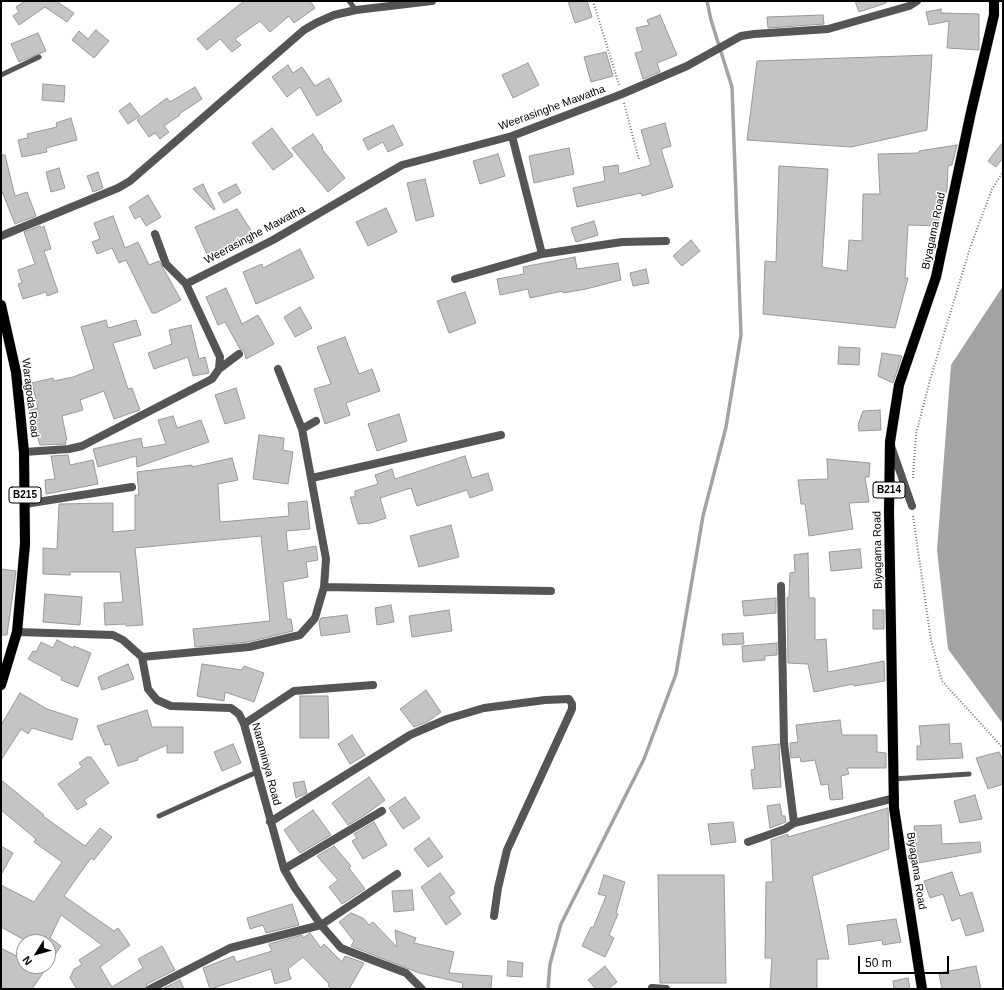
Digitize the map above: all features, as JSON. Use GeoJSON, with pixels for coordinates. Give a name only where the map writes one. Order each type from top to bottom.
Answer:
{"type":"FeatureCollection","features":[{"type":"Feature","properties":{"kind":"main road","name":"Biyagama Road"},"geometry":{"type":"LineString","coordinates":[[922,989],[894,808],[895,798],[892,779],[889,512],[890,442],[899,385],[936,277],[971,112],[994,15],[994,1]]}},
{"type":"Feature","properties":{"kind":"main road","name":"Waragoda Road"},"geometry":{"type":"LineString","coordinates":[[1,305],[16,372],[24,452],[25,504],[25,544],[17,632],[1,685]]}},
{"type":"Feature","properties":{"kind":"street"},"geometry":{"type":"LineString","coordinates":[[1,236],[118,188],[130,181],[304,30],[334,15],[356,10],[432,1]]}},
{"type":"Feature","properties":{"kind":"street","name":"Weerasinghe Mawatha"},"geometry":{"type":"LineString","coordinates":[[186,284],[273,240],[402,165],[512,136],[622,94],[686,66],[741,36],[828,30],[909,6],[917,1]]}},
{"type":"Feature","properties":{"kind":"street"},"geometry":{"type":"LineString","coordinates":[[512,136],[542,254]]}},
{"type":"Feature","properties":{"kind":"street"},"geometry":{"type":"LineString","coordinates":[[155,234],[166,264],[186,284],[220,357],[219,369]]}},
{"type":"Feature","properties":{"kind":"street"},"geometry":{"type":"LineString","coordinates":[[455,279],[542,254],[622,242],[666,241]]}},
{"type":"Feature","properties":{"kind":"street"},"geometry":{"type":"LineString","coordinates":[[24,452],[69,449],[82,446],[212,379],[219,369],[238,354]]}},
{"type":"Feature","properties":{"kind":"street"},"geometry":{"type":"LineString","coordinates":[[17,632],[113,635],[123,640],[142,657],[249,646],[300,635],[315,618],[324,587],[326,558],[302,429],[278,369]]}},
{"type":"Feature","properties":{"kind":"street"},"geometry":{"type":"LineString","coordinates":[[302,429],[316,421]]}},
{"type":"Feature","properties":{"kind":"street"},"geometry":{"type":"LineString","coordinates":[[312,478],[501,435]]}},
{"type":"Feature","properties":{"kind":"street"},"geometry":{"type":"LineString","coordinates":[[890,442],[912,506]]}},
{"type":"Feature","properties":{"kind":"street"},"geometry":{"type":"LineString","coordinates":[[25,504],[132,487]]}},
{"type":"Feature","properties":{"kind":"street"},"geometry":{"type":"LineString","coordinates":[[781,586],[784,743],[794,823]]}},
{"type":"Feature","properties":{"kind":"street"},"geometry":{"type":"LineString","coordinates":[[324,587],[551,590]]}},
{"type":"Feature","properties":{"kind":"street","name":"Naraminiya Road"},"geometry":{"type":"LineString","coordinates":[[142,657],[148,689],[157,700],[171,706],[230,708],[239,714],[244,724],[284,869],[295,888],[321,924],[341,948],[406,973],[422,989]]}},
{"type":"Feature","properties":{"kind":"street"},"geometry":{"type":"LineString","coordinates":[[244,724],[294,691],[373,685]]}},
{"type":"Feature","properties":{"kind":"street"},"geometry":{"type":"LineString","coordinates":[[270,822],[410,735],[447,719],[484,708],[545,700],[569,699],[572,704],[572,709],[506,850],[494,916]]}},
{"type":"Feature","properties":{"kind":"street"},"geometry":{"type":"LineString","coordinates":[[748,842],[785,829],[794,823],[895,798]]}},
{"type":"Feature","properties":{"kind":"street"},"geometry":{"type":"LineString","coordinates":[[284,869],[382,811]]}},
{"type":"Feature","properties":{"kind":"street"},"geometry":{"type":"LineString","coordinates":[[150,989],[230,948],[321,924],[397,874]]}},
{"type":"Feature","properties":{"kind":"street"},"geometry":{"type":"LineString","coordinates":[[652,988],[666,989]]}},
{"type":"Feature","properties":{"kind":"lane"},"geometry":{"type":"LineString","coordinates":[[349,1],[356,10]]}},
{"type":"Feature","properties":{"kind":"lane"},"geometry":{"type":"LineString","coordinates":[[1,75],[39,58]]}},
{"type":"Feature","properties":{"kind":"lane"},"geometry":{"type":"LineString","coordinates":[[159,816],[257,772]]}},
{"type":"Feature","properties":{"kind":"lane"},"geometry":{"type":"LineString","coordinates":[[892,779],[969,774]]}},
{"type":"Feature","properties":{"kind":"path"},"geometry":{"type":"LineString","coordinates":[[593,1],[622,94],[639,160]]}},
{"type":"Feature","properties":{"kind":"path"},"geometry":{"type":"LineString","coordinates":[[913,484],[916,434],[930,380],[970,248],[992,189],[1003,172]]}},
{"type":"Feature","properties":{"kind":"path"},"geometry":{"type":"LineString","coordinates":[[912,506],[931,640],[942,681],[1003,748]]}},
{"type":"Feature","properties":{"kind":"shaded area"},"geometry":{"type":"Polygon","coordinates":[[[1003,286],[1003,724],[948,649],[937,550],[951,365],[1003,286]]]}},
{"type":"Feature","properties":{"kind":"building"},"geometry":{"type":"Polygon","coordinates":[[[25,1],[56,1],[74,13],[67,22],[45,7],[19,25],[13,16],[19,12],[16,7],[25,1]]]}},
{"type":"Feature","properties":{"kind":"building"},"geometry":{"type":"Polygon","coordinates":[[[244,1],[310,1],[315,8],[294,23],[289,16],[270,32],[260,21],[235,39],[241,45],[232,52],[220,39],[207,50],[197,39],[244,1]]]}},
{"type":"Feature","properties":{"kind":"building"},"geometry":{"type":"Polygon","coordinates":[[[568,1],[587,1],[592,17],[575,23],[568,1]]]}},
{"type":"Feature","properties":{"kind":"building"},"geometry":{"type":"Polygon","coordinates":[[[855,1],[886,1],[886,3],[859,12],[855,1]]]}},
{"type":"Feature","properties":{"kind":"building"},"geometry":{"type":"Polygon","coordinates":[[[941,9],[941,13],[979,14],[979,50],[947,48],[949,21],[929,25],[926,12],[941,9]]]}},
{"type":"Feature","properties":{"kind":"building"},"geometry":{"type":"Polygon","coordinates":[[[660,15],[677,55],[657,63],[660,72],[643,79],[635,53],[643,51],[636,28],[649,25],[647,20],[660,15]]]}},
{"type":"Feature","properties":{"kind":"building"},"geometry":{"type":"Polygon","coordinates":[[[823,15],[824,24],[768,28],[767,17],[823,15]]]}},
{"type":"Feature","properties":{"kind":"building"},"geometry":{"type":"Polygon","coordinates":[[[96,30],[109,41],[94,58],[72,40],[79,31],[88,39],[96,30]]]}},
{"type":"Feature","properties":{"kind":"building"},"geometry":{"type":"Polygon","coordinates":[[[38,33],[46,51],[19,62],[11,44],[38,33]]]}},
{"type":"Feature","properties":{"kind":"building"},"geometry":{"type":"Polygon","coordinates":[[[606,52],[613,76],[591,82],[584,57],[606,52]]]}},
{"type":"Feature","properties":{"kind":"building"},"geometry":{"type":"Polygon","coordinates":[[[932,55],[927,130],[851,147],[747,140],[757,61],[932,55]]]}},
{"type":"Feature","properties":{"kind":"building"},"geometry":{"type":"Polygon","coordinates":[[[528,63],[539,85],[513,98],[502,75],[528,63]]]}},
{"type":"Feature","properties":{"kind":"building"},"geometry":{"type":"Polygon","coordinates":[[[288,65],[293,73],[302,67],[315,86],[329,78],[342,101],[317,116],[300,87],[287,97],[272,77],[288,65]]]}},
{"type":"Feature","properties":{"kind":"building"},"geometry":{"type":"Polygon","coordinates":[[[43,84],[65,86],[64,102],[42,100],[43,84]]]}},
{"type":"Feature","properties":{"kind":"building"},"geometry":{"type":"Polygon","coordinates":[[[195,87],[202,99],[164,126],[169,132],[160,139],[155,133],[149,137],[137,120],[167,98],[170,102],[195,87]]]}},
{"type":"Feature","properties":{"kind":"building"},"geometry":{"type":"Polygon","coordinates":[[[130,103],[140,116],[128,124],[119,111],[130,103]]]}},
{"type":"Feature","properties":{"kind":"building"},"geometry":{"type":"Polygon","coordinates":[[[71,118],[77,140],[46,148],[47,152],[22,157],[18,140],[28,138],[27,134],[57,127],[56,123],[71,118]]]}},
{"type":"Feature","properties":{"kind":"building"},"geometry":{"type":"Polygon","coordinates":[[[665,123],[671,146],[661,149],[673,187],[642,196],[641,193],[577,207],[573,188],[605,181],[603,167],[618,165],[619,174],[651,165],[641,130],[665,123]]]}},
{"type":"Feature","properties":{"kind":"building"},"geometry":{"type":"Polygon","coordinates":[[[393,125],[403,145],[388,152],[383,142],[368,150],[363,139],[393,125]]]}},
{"type":"Feature","properties":{"kind":"building"},"geometry":{"type":"Polygon","coordinates":[[[272,128],[293,156],[273,170],[252,143],[272,128]]]}},
{"type":"Feature","properties":{"kind":"building"},"geometry":{"type":"Polygon","coordinates":[[[313,134],[323,148],[322,149],[345,178],[328,192],[292,148],[313,134]]]}},
{"type":"Feature","properties":{"kind":"building"},"geometry":{"type":"Polygon","coordinates":[[[1003,142],[1003,158],[996,167],[988,161],[1003,142]]]}},
{"type":"Feature","properties":{"kind":"building"},"geometry":{"type":"Polygon","coordinates":[[[957,145],[952,165],[948,166],[947,189],[937,226],[908,225],[905,278],[908,278],[895,328],[763,314],[765,261],[776,262],[779,166],[828,169],[822,267],[847,271],[849,240],[862,241],[863,194],[880,194],[878,154],[919,153],[919,151],[957,145]]]}},
{"type":"Feature","properties":{"kind":"building"},"geometry":{"type":"Polygon","coordinates":[[[569,148],[574,174],[534,183],[529,156],[569,148]]]}},
{"type":"Feature","properties":{"kind":"building"},"geometry":{"type":"Polygon","coordinates":[[[498,154],[505,176],[480,184],[473,161],[498,154]]]}},
{"type":"Feature","properties":{"kind":"building"},"geometry":{"type":"Polygon","coordinates":[[[1,155],[5,155],[15,196],[27,192],[36,216],[15,224],[1,189],[1,155]]]}},
{"type":"Feature","properties":{"kind":"building"},"geometry":{"type":"Polygon","coordinates":[[[59,168],[65,188],[51,192],[46,172],[59,168]]]}},
{"type":"Feature","properties":{"kind":"building"},"geometry":{"type":"Polygon","coordinates":[[[98,172],[103,188],[93,192],[87,176],[98,172]]]}},
{"type":"Feature","properties":{"kind":"building"},"geometry":{"type":"Polygon","coordinates":[[[425,179],[434,216],[416,221],[407,183],[425,179]]]}},
{"type":"Feature","properties":{"kind":"building"},"geometry":{"type":"Polygon","coordinates":[[[203,184],[215,209],[214,210],[193,189],[203,184]]]}},
{"type":"Feature","properties":{"kind":"building"},"geometry":{"type":"Polygon","coordinates":[[[236,184],[241,193],[224,203],[218,193],[236,184]]]}},
{"type":"Feature","properties":{"kind":"building"},"geometry":{"type":"Polygon","coordinates":[[[148,195],[161,217],[146,226],[140,216],[135,219],[129,207],[148,195]]]}},
{"type":"Feature","properties":{"kind":"building"},"geometry":{"type":"Polygon","coordinates":[[[386,208],[397,232],[368,246],[356,222],[386,208]]]}},
{"type":"Feature","properties":{"kind":"building"},"geometry":{"type":"Polygon","coordinates":[[[237,209],[255,236],[239,248],[210,261],[195,227],[237,209]]]}},
{"type":"Feature","properties":{"kind":"building"},"geometry":{"type":"Polygon","coordinates":[[[113,216],[125,248],[138,242],[149,265],[159,261],[181,300],[156,313],[152,313],[126,260],[119,263],[112,248],[97,254],[92,242],[100,239],[94,223],[113,216]]]}},
{"type":"Feature","properties":{"kind":"building"},"geometry":{"type":"Polygon","coordinates":[[[594,221],[598,235],[576,242],[571,228],[594,221]]]}},
{"type":"Feature","properties":{"kind":"building"},"geometry":{"type":"Polygon","coordinates":[[[40,226],[41,228],[44,226],[51,249],[44,251],[58,292],[47,296],[46,292],[23,299],[18,284],[22,283],[18,270],[35,264],[24,232],[40,226]]]}},
{"type":"Feature","properties":{"kind":"building"},"geometry":{"type":"Polygon","coordinates":[[[691,240],[700,251],[682,266],[673,256],[691,240]]]}},
{"type":"Feature","properties":{"kind":"building"},"geometry":{"type":"Polygon","coordinates":[[[300,249],[314,278],[256,304],[243,272],[262,264],[263,268],[300,249]]]}},
{"type":"Feature","properties":{"kind":"building"},"geometry":{"type":"Polygon","coordinates":[[[575,257],[577,269],[618,263],[621,280],[586,289],[563,293],[563,291],[530,298],[528,289],[500,295],[497,279],[524,274],[523,267],[575,257]]]}},
{"type":"Feature","properties":{"kind":"building"},"geometry":{"type":"Polygon","coordinates":[[[646,269],[649,283],[633,286],[630,273],[646,269]]]}},
{"type":"Feature","properties":{"kind":"building"},"geometry":{"type":"Polygon","coordinates":[[[226,288],[242,324],[258,315],[274,344],[246,359],[244,351],[240,349],[225,322],[218,325],[206,297],[226,288]]]}},
{"type":"Feature","properties":{"kind":"building"},"geometry":{"type":"Polygon","coordinates":[[[465,292],[476,323],[449,333],[437,301],[465,292]]]}},
{"type":"Feature","properties":{"kind":"building"},"geometry":{"type":"Polygon","coordinates":[[[300,307],[312,328],[295,337],[284,317],[300,307]]]}},
{"type":"Feature","properties":{"kind":"building"},"geometry":{"type":"Polygon","coordinates":[[[106,320],[108,328],[136,320],[141,335],[113,343],[128,389],[132,388],[140,410],[114,419],[104,391],[80,400],[83,410],[62,416],[67,440],[65,440],[66,444],[40,445],[30,410],[38,408],[32,383],[53,378],[54,381],[73,377],[94,369],[81,327],[106,320]]]}},
{"type":"Feature","properties":{"kind":"building"},"geometry":{"type":"Polygon","coordinates":[[[191,325],[199,359],[205,357],[209,373],[193,376],[188,357],[154,369],[148,353],[172,344],[169,330],[191,325]]]}},
{"type":"Feature","properties":{"kind":"building"},"geometry":{"type":"Polygon","coordinates":[[[345,337],[359,374],[372,369],[380,391],[346,403],[350,415],[325,424],[314,389],[331,384],[317,347],[345,337]]]}},
{"type":"Feature","properties":{"kind":"building"},"geometry":{"type":"Polygon","coordinates":[[[839,347],[860,348],[859,365],[838,364],[839,347]]]}},
{"type":"Feature","properties":{"kind":"building"},"geometry":{"type":"Polygon","coordinates":[[[882,353],[902,356],[893,383],[878,376],[882,353]]]}},
{"type":"Feature","properties":{"kind":"building"},"geometry":{"type":"Polygon","coordinates":[[[236,388],[245,418],[225,424],[215,395],[236,388]]]}},
{"type":"Feature","properties":{"kind":"building"},"geometry":{"type":"Polygon","coordinates":[[[880,410],[881,430],[859,431],[858,425],[863,411],[880,410]]]}},
{"type":"Feature","properties":{"kind":"building"},"geometry":{"type":"Polygon","coordinates":[[[399,414],[407,441],[377,451],[368,424],[399,414]]]}},
{"type":"Feature","properties":{"kind":"building"},"geometry":{"type":"Polygon","coordinates":[[[173,416],[177,428],[201,420],[209,442],[137,467],[136,456],[98,467],[93,449],[141,438],[143,448],[166,444],[158,420],[173,416]]]}},
{"type":"Feature","properties":{"kind":"building"},"geometry":{"type":"Polygon","coordinates":[[[259,435],[284,438],[283,450],[293,452],[288,484],[253,479],[259,435]]]}},
{"type":"Feature","properties":{"kind":"building"},"geometry":{"type":"Polygon","coordinates":[[[68,455],[70,465],[93,460],[98,484],[46,494],[45,480],[55,479],[51,456],[68,455]]]}},
{"type":"Feature","properties":{"kind":"building"},"geometry":{"type":"Polygon","coordinates":[[[465,456],[472,478],[488,473],[493,490],[470,498],[467,490],[417,506],[411,488],[380,498],[386,518],[371,523],[358,524],[350,497],[355,497],[355,491],[378,484],[375,475],[392,469],[395,479],[465,456]]]}},
{"type":"Feature","properties":{"kind":"building"},"geometry":{"type":"Polygon","coordinates":[[[232,458],[238,480],[218,484],[220,522],[289,516],[288,503],[307,501],[310,529],[286,531],[288,551],[316,546],[318,560],[306,562],[308,577],[283,582],[287,619],[291,619],[293,631],[248,642],[195,647],[193,629],[270,621],[261,536],[135,548],[143,625],[105,625],[104,603],[123,602],[120,572],[70,572],[70,575],[43,574],[43,548],[57,549],[59,504],[113,503],[113,532],[135,530],[135,495],[139,495],[137,472],[192,465],[192,467],[232,458]]]}},
{"type":"Feature","properties":{"kind":"building"},"geometry":{"type":"Polygon","coordinates":[[[827,459],[870,463],[869,477],[865,477],[869,502],[849,503],[853,529],[809,536],[805,504],[801,504],[798,480],[828,479],[827,459]]]}},
{"type":"Feature","properties":{"kind":"building"},"geometry":{"type":"Polygon","coordinates":[[[451,525],[459,557],[419,567],[410,536],[451,525]]]}},
{"type":"Feature","properties":{"kind":"building"},"geometry":{"type":"Polygon","coordinates":[[[860,549],[862,568],[831,571],[829,552],[860,549]]]}},
{"type":"Feature","properties":{"kind":"building"},"geometry":{"type":"Polygon","coordinates":[[[808,553],[809,598],[815,598],[815,640],[826,639],[828,672],[884,661],[885,681],[854,686],[853,684],[814,692],[808,664],[788,663],[787,598],[789,597],[790,573],[795,572],[794,555],[808,553]]]}},
{"type":"Feature","properties":{"kind":"building"},"geometry":{"type":"Polygon","coordinates":[[[1,569],[16,571],[7,635],[1,635],[1,569]]]}},
{"type":"Feature","properties":{"kind":"building"},"geometry":{"type":"Polygon","coordinates":[[[45,594],[82,597],[80,625],[43,622],[45,594]]]}},
{"type":"Feature","properties":{"kind":"building"},"geometry":{"type":"Polygon","coordinates":[[[776,598],[776,613],[744,616],[742,601],[776,598]]]}},
{"type":"Feature","properties":{"kind":"building"},"geometry":{"type":"Polygon","coordinates":[[[391,605],[394,622],[377,625],[375,608],[391,605]]]}},
{"type":"Feature","properties":{"kind":"building"},"geometry":{"type":"Polygon","coordinates":[[[449,610],[452,631],[412,637],[409,616],[449,610]]]}},
{"type":"Feature","properties":{"kind":"building"},"geometry":{"type":"Polygon","coordinates":[[[873,610],[884,610],[884,629],[873,629],[873,610]]]}},
{"type":"Feature","properties":{"kind":"building"},"geometry":{"type":"Polygon","coordinates":[[[347,615],[350,632],[321,636],[319,622],[321,618],[347,615]]]}},
{"type":"Feature","properties":{"kind":"building"},"geometry":{"type":"Polygon","coordinates":[[[743,633],[744,644],[723,645],[722,634],[743,633]]]}},
{"type":"Feature","properties":{"kind":"building"},"geometry":{"type":"Polygon","coordinates":[[[57,640],[73,648],[74,646],[91,653],[78,687],[61,680],[62,677],[28,659],[33,651],[36,652],[41,642],[53,648],[57,640]]]}},
{"type":"Feature","properties":{"kind":"building"},"geometry":{"type":"Polygon","coordinates":[[[777,643],[777,655],[765,656],[765,660],[743,662],[742,646],[777,643]]]}},
{"type":"Feature","properties":{"kind":"building"},"geometry":{"type":"Polygon","coordinates":[[[128,664],[134,679],[102,690],[98,677],[128,664]]]}},
{"type":"Feature","properties":{"kind":"building"},"geometry":{"type":"Polygon","coordinates":[[[202,664],[242,670],[244,666],[264,673],[254,702],[225,692],[224,701],[197,696],[202,664]]]}},
{"type":"Feature","properties":{"kind":"building"},"geometry":{"type":"Polygon","coordinates":[[[426,690],[441,712],[427,722],[414,727],[400,709],[426,690]]]}},
{"type":"Feature","properties":{"kind":"building"},"geometry":{"type":"Polygon","coordinates":[[[20,693],[47,709],[78,719],[72,740],[32,728],[28,734],[21,729],[1,760],[1,725],[20,693]]]}},
{"type":"Feature","properties":{"kind":"building"},"geometry":{"type":"Polygon","coordinates":[[[300,696],[328,696],[329,738],[300,738],[300,696]]]}},
{"type":"Feature","properties":{"kind":"building"},"geometry":{"type":"Polygon","coordinates":[[[147,710],[152,727],[183,727],[183,753],[167,753],[167,745],[137,758],[138,760],[118,766],[110,744],[105,745],[97,726],[147,710]]]}},
{"type":"Feature","properties":{"kind":"building"},"geometry":{"type":"Polygon","coordinates":[[[840,720],[842,735],[877,735],[877,752],[886,753],[886,768],[847,768],[849,774],[841,776],[843,799],[831,800],[828,784],[821,785],[815,760],[801,762],[800,757],[791,758],[790,743],[798,742],[796,725],[840,720]]]}},
{"type":"Feature","properties":{"kind":"building"},"geometry":{"type":"Polygon","coordinates":[[[949,724],[950,744],[961,743],[963,758],[917,760],[917,746],[921,746],[919,726],[949,724]]]}},
{"type":"Feature","properties":{"kind":"building"},"geometry":{"type":"Polygon","coordinates":[[[352,735],[365,755],[350,764],[338,744],[352,735]]]}},
{"type":"Feature","properties":{"kind":"building"},"geometry":{"type":"Polygon","coordinates":[[[233,744],[241,763],[222,771],[214,752],[233,744]]]}},
{"type":"Feature","properties":{"kind":"building"},"geometry":{"type":"Polygon","coordinates":[[[779,744],[781,787],[753,789],[751,770],[755,769],[752,747],[779,744]]]}},
{"type":"Feature","properties":{"kind":"building"},"geometry":{"type":"Polygon","coordinates":[[[999,752],[1003,760],[1003,784],[988,789],[976,758],[999,752]]]}},
{"type":"Feature","properties":{"kind":"building"},"geometry":{"type":"Polygon","coordinates":[[[87,757],[91,757],[109,783],[84,800],[87,804],[77,810],[58,784],[82,767],[79,763],[87,757]]]}},
{"type":"Feature","properties":{"kind":"building"},"geometry":{"type":"Polygon","coordinates":[[[369,777],[385,800],[368,813],[348,825],[332,803],[369,777]]]}},
{"type":"Feature","properties":{"kind":"building"},"geometry":{"type":"Polygon","coordinates":[[[1,780],[44,815],[43,816],[85,846],[100,828],[112,837],[94,860],[91,858],[64,896],[114,931],[118,928],[130,945],[100,967],[112,987],[143,968],[138,959],[162,946],[175,970],[147,984],[145,989],[77,989],[70,978],[74,969],[82,965],[79,960],[102,945],[61,915],[52,934],[16,934],[16,935],[1,927],[1,885],[34,902],[62,862],[34,842],[36,839],[1,810],[1,780]]]}},
{"type":"Feature","properties":{"kind":"building"},"geometry":{"type":"Polygon","coordinates":[[[304,781],[307,793],[296,798],[293,783],[304,781]]]}},
{"type":"Feature","properties":{"kind":"building"},"geometry":{"type":"Polygon","coordinates":[[[975,795],[982,819],[960,823],[954,801],[975,795]]]}},
{"type":"Feature","properties":{"kind":"building"},"geometry":{"type":"Polygon","coordinates":[[[405,797],[420,818],[403,829],[389,808],[405,797]]]}},
{"type":"Feature","properties":{"kind":"building"},"geometry":{"type":"Polygon","coordinates":[[[780,804],[782,816],[785,816],[786,822],[770,828],[767,806],[780,804]]]}},
{"type":"Feature","properties":{"kind":"building"},"geometry":{"type":"Polygon","coordinates":[[[888,808],[889,849],[812,876],[829,959],[817,959],[817,989],[770,989],[772,958],[765,958],[766,882],[773,882],[771,840],[788,834],[788,837],[888,808]]]}},
{"type":"Feature","properties":{"kind":"building"},"geometry":{"type":"Polygon","coordinates":[[[313,810],[331,835],[300,853],[284,830],[313,810]]]}},
{"type":"Feature","properties":{"kind":"building"},"geometry":{"type":"Polygon","coordinates":[[[374,822],[387,845],[363,859],[352,841],[357,838],[354,834],[374,822]]]}},
{"type":"Feature","properties":{"kind":"building"},"geometry":{"type":"Polygon","coordinates":[[[733,822],[736,842],[711,845],[708,824],[733,822]]]}},
{"type":"Feature","properties":{"kind":"building"},"geometry":{"type":"Polygon","coordinates":[[[941,825],[942,844],[980,842],[981,852],[918,863],[914,826],[941,825]]]}},
{"type":"Feature","properties":{"kind":"building"},"geometry":{"type":"Polygon","coordinates":[[[429,838],[443,857],[428,867],[414,849],[429,838]]]}},
{"type":"Feature","properties":{"kind":"building"},"geometry":{"type":"Polygon","coordinates":[[[1,846],[13,853],[1,875],[1,846]]]}},
{"type":"Feature","properties":{"kind":"building"},"geometry":{"type":"Polygon","coordinates":[[[334,846],[351,866],[349,868],[365,889],[342,904],[329,887],[338,880],[317,856],[334,846]]]}},
{"type":"Feature","properties":{"kind":"building"},"geometry":{"type":"Polygon","coordinates":[[[952,872],[960,896],[972,892],[984,931],[966,936],[960,918],[952,921],[943,894],[930,898],[924,881],[952,872]]]}},
{"type":"Feature","properties":{"kind":"building"},"geometry":{"type":"Polygon","coordinates":[[[440,873],[455,893],[449,897],[461,914],[446,925],[421,887],[440,873]]]}},
{"type":"Feature","properties":{"kind":"building"},"geometry":{"type":"Polygon","coordinates":[[[604,875],[625,882],[616,913],[618,914],[609,935],[614,938],[605,957],[582,946],[591,927],[593,928],[606,896],[598,894],[604,875]]]}},
{"type":"Feature","properties":{"kind":"building"},"geometry":{"type":"Polygon","coordinates":[[[658,875],[724,875],[726,983],[660,983],[658,875]]]}},
{"type":"Feature","properties":{"kind":"building"},"geometry":{"type":"Polygon","coordinates":[[[412,890],[414,910],[394,912],[392,891],[412,890]]]}},
{"type":"Feature","properties":{"kind":"building"},"geometry":{"type":"Polygon","coordinates":[[[292,904],[299,925],[266,933],[263,925],[250,929],[247,918],[292,904]]]}},
{"type":"Feature","properties":{"kind":"building"},"geometry":{"type":"Polygon","coordinates":[[[351,913],[363,918],[369,925],[373,922],[397,947],[395,930],[416,938],[414,943],[454,952],[449,973],[492,976],[491,989],[462,989],[463,983],[419,973],[351,946],[354,941],[339,922],[351,913]]]}},
{"type":"Feature","properties":{"kind":"building"},"geometry":{"type":"Polygon","coordinates":[[[896,919],[901,942],[883,945],[882,940],[849,945],[847,925],[896,919]]]}},
{"type":"Feature","properties":{"kind":"building"},"geometry":{"type":"Polygon","coordinates":[[[310,933],[321,948],[324,944],[342,962],[345,956],[364,963],[349,989],[333,989],[328,986],[329,984],[303,957],[288,969],[291,979],[275,984],[271,969],[210,989],[203,968],[234,956],[236,962],[272,951],[269,944],[302,935],[303,938],[310,933]]]}},
{"type":"Feature","properties":{"kind":"building"},"geometry":{"type":"Polygon","coordinates":[[[56,942],[61,946],[56,953],[56,942]]]}},
{"type":"Feature","properties":{"kind":"building"},"geometry":{"type":"Polygon","coordinates":[[[1,948],[16,956],[16,974],[42,974],[32,989],[1,989],[1,948]]]}},
{"type":"Feature","properties":{"kind":"building"},"geometry":{"type":"Polygon","coordinates":[[[508,961],[523,963],[522,977],[507,976],[508,961]]]}},
{"type":"Feature","properties":{"kind":"building"},"geometry":{"type":"Polygon","coordinates":[[[605,966],[617,982],[608,989],[596,989],[588,980],[605,966]]]}},
{"type":"Feature","properties":{"kind":"building"},"geometry":{"type":"Polygon","coordinates":[[[976,966],[981,989],[942,989],[939,973],[976,966]]]}},
{"type":"Feature","properties":{"kind":"building"},"geometry":{"type":"Polygon","coordinates":[[[908,978],[910,989],[894,989],[893,981],[908,978]]]}},
{"type":"Feature","properties":{"kind":"building"},"geometry":{"type":"Polygon","coordinates":[[[180,980],[184,989],[162,989],[180,980]]]}},
{"type":"Feature","properties":{"kind":"waterway"},"geometry":{"type":"LineString","coordinates":[[548,989],[550,964],[561,924],[644,759],[676,674],[703,516],[726,427],[741,335],[732,87],[711,20],[707,1]]}}]}
